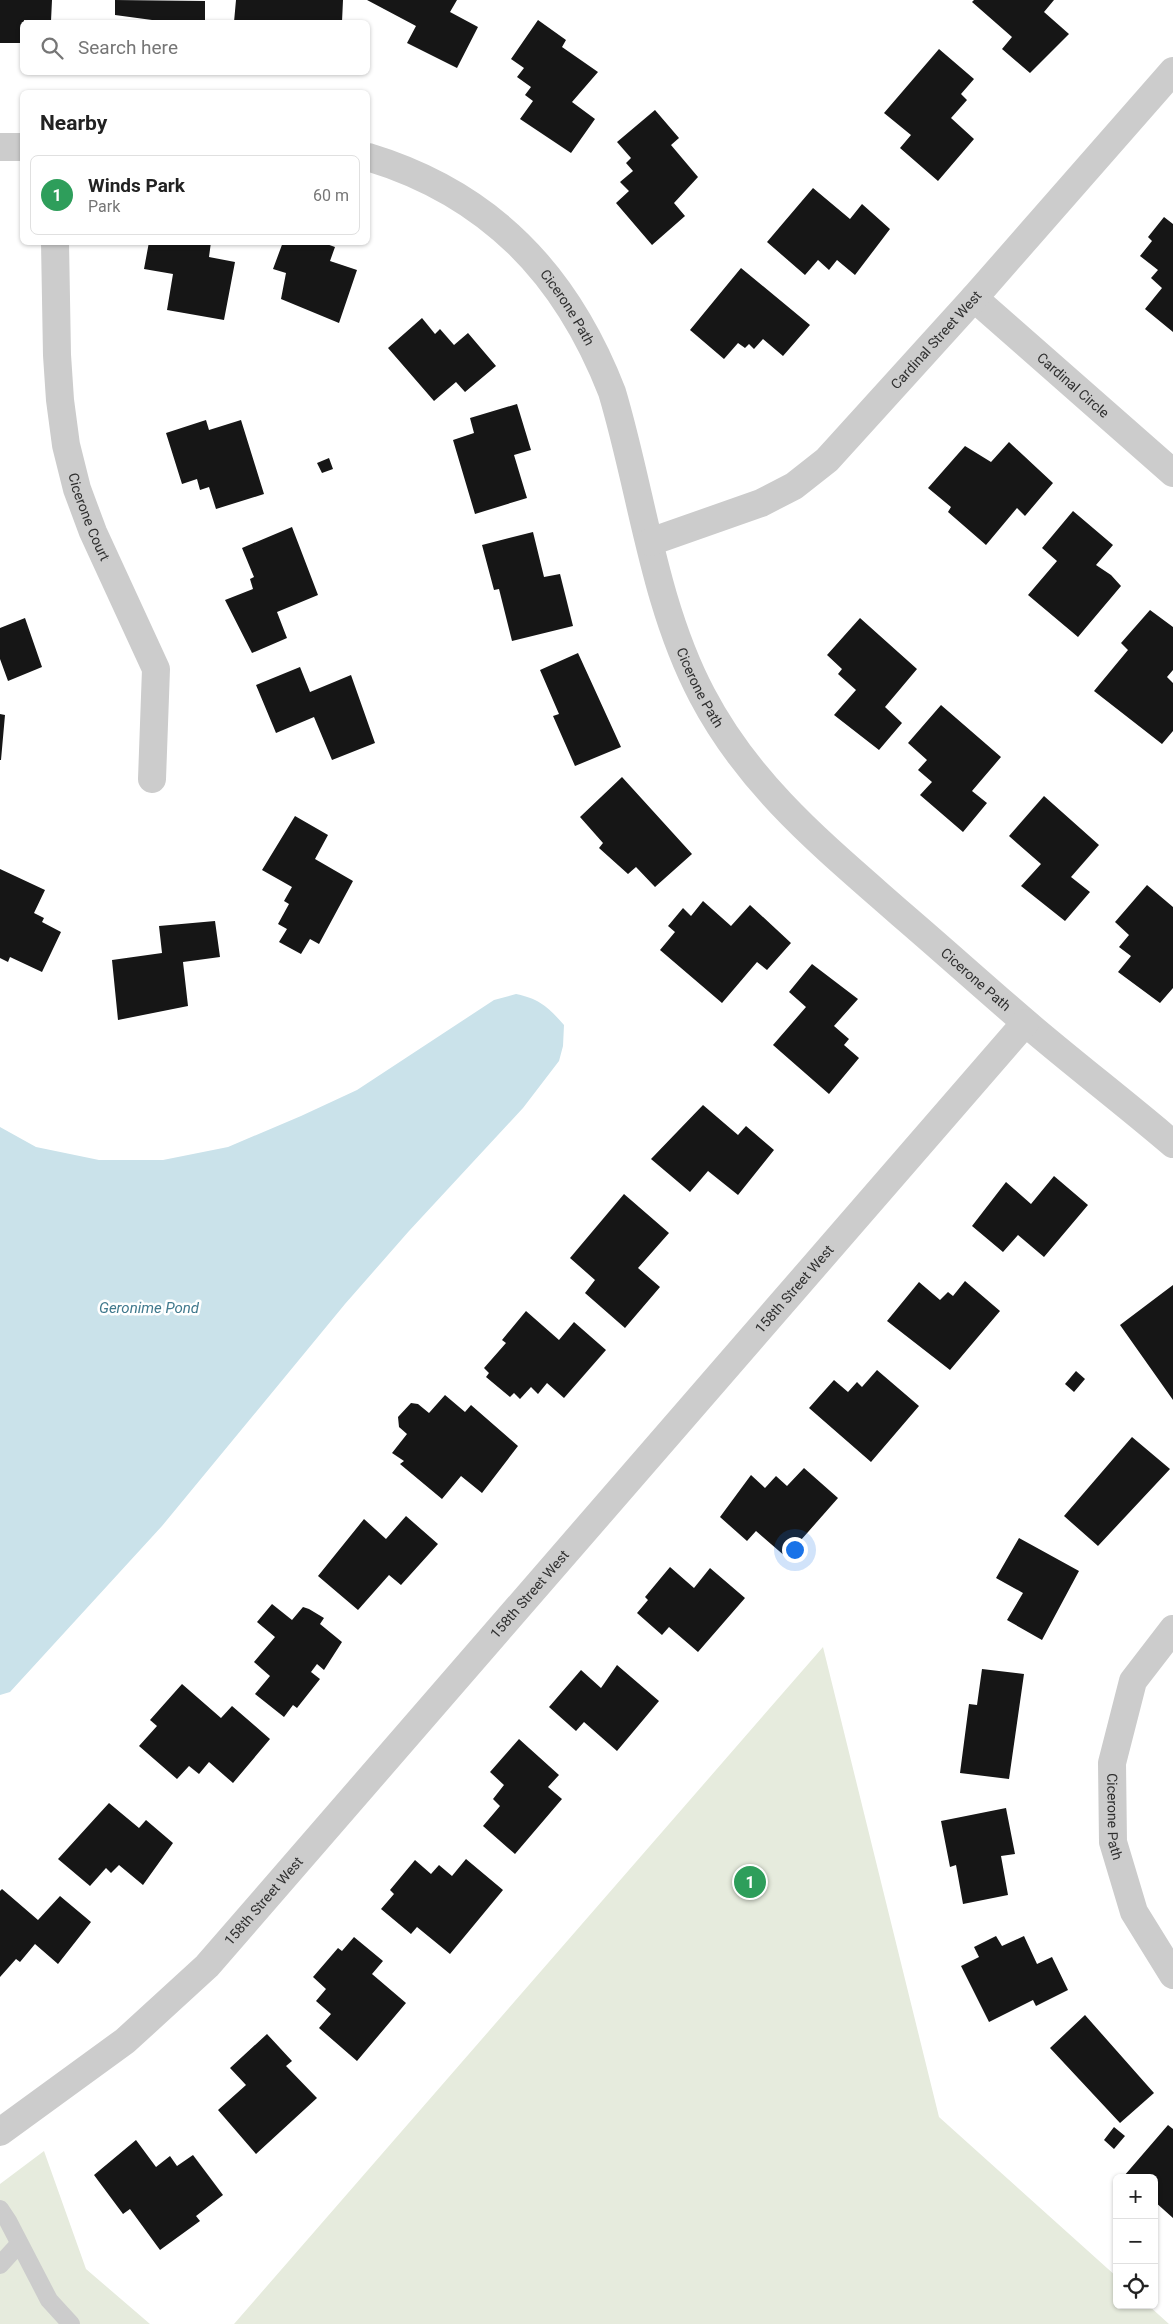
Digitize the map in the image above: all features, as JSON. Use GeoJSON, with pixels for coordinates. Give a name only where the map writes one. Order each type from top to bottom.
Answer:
{"type":"FeatureCollection","features":[{"type":"Feature","properties":{"kind":"street","name":"Cardinal Street West"},"geometry":{"type":"LineString","coordinates":[[650,542],[761,503],[794,486],[827,460],[974,298],[1173,71]]}},
{"type":"Feature","properties":{"kind":"street"},"geometry":{"type":"LineString","coordinates":[[0,147],[20,147]]}},
{"type":"Feature","properties":{"kind":"street","name":"Cicerone Path"},"geometry":{"type":"LineString","coordinates":[[370,158],[412,172],[466,202],[488,218],[535,261],[570,306],[600,361],[612,392],[650,542],[672,619],[702,694],[720,725],[751,770],[786,811],[814,837],[1025,1023],[1173,1144]]}},
{"type":"Feature","properties":{"kind":"street","name":"Cicerone Court"},"geometry":{"type":"LineString","coordinates":[[55,245],[56,355],[66,445],[77,489],[93,532],[156,669],[152,779]]}},
{"type":"Feature","properties":{"kind":"street","name":"Cardinal Circle"},"geometry":{"type":"LineString","coordinates":[[974,298],[1173,473]]}},
{"type":"Feature","properties":{"kind":"street","name":"158th Street West"},"geometry":{"type":"LineString","coordinates":[[0,2132],[125,2041],[208,1966],[1025,1023]]}},
{"type":"Feature","properties":{"kind":"street","name":"Cicerone Path"},"geometry":{"type":"LineString","coordinates":[[1173,1630],[1133,1681],[1112,1763],[1113,1842],[1134,1912],[1173,1975]]}},
{"type":"Feature","properties":{"kind":"lane"},"geometry":{"type":"LineString","coordinates":[[0,2209],[49,2300],[71,2324]]}},
{"type":"Feature","properties":{"kind":"lane"},"geometry":{"type":"LineString","coordinates":[[0,2265],[19,2244]]}},
{"type":"Feature","properties":{"kind":"shaded area"},"geometry":{"type":"Polygon","coordinates":[[[823,1647],[939,2117],[1113,2273],[1113,2309],[1152,2309],[1169,2324],[234,2324],[823,1647]]]}},
{"type":"Feature","properties":{"kind":"shaded area"},"geometry":{"type":"Polygon","coordinates":[[[44,2151],[86,2269],[150,2324],[0,2324],[0,2184],[44,2151]]]}},
{"type":"Feature","properties":{"kind":"water","name":"Geronime Pond"},"geometry":{"type":"Polygon","coordinates":[[[516,994],[538,1001],[564,1025],[563,1046],[559,1061],[523,1108],[409,1231],[345,1304],[162,1526],[10,1692],[0,1695],[0,1127],[36,1147],[99,1160],[163,1160],[228,1147],[357,1090],[494,1000],[516,994]]]}},
{"type":"Feature","properties":{"kind":"building"},"geometry":{"type":"Polygon","coordinates":[[[0,0],[52,0],[51,20],[20,20],[20,43],[0,43],[0,0]]]}},
{"type":"Feature","properties":{"kind":"building"},"geometry":{"type":"Polygon","coordinates":[[[115,0],[205,1],[205,20],[152,20],[115,15],[115,0]]]}},
{"type":"Feature","properties":{"kind":"building"},"geometry":{"type":"Polygon","coordinates":[[[236,0],[343,0],[342,20],[234,20],[236,0]]]}},
{"type":"Feature","properties":{"kind":"building"},"geometry":{"type":"Polygon","coordinates":[[[367,0],[457,0],[450,12],[478,27],[457,68],[407,43],[416,26],[367,0]]]}},
{"type":"Feature","properties":{"kind":"building"},"geometry":{"type":"Polygon","coordinates":[[[974,0],[1054,0],[1044,12],[1069,34],[1030,73],[1002,49],[1012,37],[972,2],[974,0]]]}},
{"type":"Feature","properties":{"kind":"building"},"geometry":{"type":"Polygon","coordinates":[[[538,20],[566,40],[562,47],[598,72],[572,102],[595,119],[571,153],[520,119],[533,101],[525,95],[531,87],[517,77],[524,68],[511,59],[538,20]]]}},
{"type":"Feature","properties":{"kind":"building"},"geometry":{"type":"Polygon","coordinates":[[[939,49],[974,79],[961,94],[967,100],[951,118],[974,139],[938,181],[900,148],[911,135],[884,113],[939,49]]]}},
{"type":"Feature","properties":{"kind":"building"},"geometry":{"type":"Polygon","coordinates":[[[655,110],[679,138],[671,145],[698,177],[674,203],[685,216],[652,245],[616,203],[629,191],[620,182],[633,171],[626,163],[631,158],[617,142],[655,110]]]}},
{"type":"Feature","properties":{"kind":"building"},"geometry":{"type":"Polygon","coordinates":[[[813,188],[850,219],[862,204],[890,229],[855,275],[837,260],[829,270],[818,260],[805,275],[767,242],[813,188]]]}},
{"type":"Feature","properties":{"kind":"building"},"geometry":{"type":"Polygon","coordinates":[[[1164,217],[1173,224],[1173,332],[1145,309],[1162,288],[1151,278],[1158,270],[1140,256],[1152,241],[1148,237],[1164,217]]]}},
{"type":"Feature","properties":{"kind":"building"},"geometry":{"type":"Polygon","coordinates":[[[148,245],[211,245],[209,257],[235,262],[224,320],[167,310],[173,274],[144,269],[148,245]]]}},
{"type":"Feature","properties":{"kind":"building"},"geometry":{"type":"Polygon","coordinates":[[[282,245],[329,245],[335,247],[330,261],[357,270],[339,323],[281,299],[286,273],[273,269],[282,245]]]}},
{"type":"Feature","properties":{"kind":"building"},"geometry":{"type":"Polygon","coordinates":[[[741,268],[810,325],[783,356],[763,339],[754,349],[749,344],[745,348],[738,343],[724,359],[690,330],[741,268]]]}},
{"type":"Feature","properties":{"kind":"building"},"geometry":{"type":"Polygon","coordinates":[[[422,318],[435,334],[440,329],[454,345],[468,333],[496,366],[465,392],[456,382],[434,401],[388,348],[422,318]]]}},
{"type":"Feature","properties":{"kind":"building"},"geometry":{"type":"Polygon","coordinates":[[[517,404],[531,450],[514,455],[527,498],[475,514],[453,440],[474,433],[470,418],[517,404]]]}},
{"type":"Feature","properties":{"kind":"building"},"geometry":{"type":"Polygon","coordinates":[[[206,420],[209,430],[241,420],[264,494],[216,509],[209,487],[200,490],[197,479],[182,484],[166,433],[206,420]]]}},
{"type":"Feature","properties":{"kind":"building"},"geometry":{"type":"Polygon","coordinates":[[[1009,442],[1053,483],[1025,516],[1017,508],[986,545],[948,512],[951,507],[928,488],[965,446],[991,462],[1009,442]]]}},
{"type":"Feature","properties":{"kind":"building"},"geometry":{"type":"Polygon","coordinates":[[[329,458],[333,469],[322,473],[317,463],[329,458]]]}},
{"type":"Feature","properties":{"kind":"building"},"geometry":{"type":"Polygon","coordinates":[[[1073,511],[1113,545],[1096,565],[1111,575],[1121,586],[1078,637],[1028,595],[1057,561],[1042,548],[1073,511]]]}},
{"type":"Feature","properties":{"kind":"building"},"geometry":{"type":"Polygon","coordinates":[[[292,527],[318,595],[277,612],[287,638],[252,653],[225,600],[253,589],[250,579],[254,577],[242,548],[292,527]]]}},
{"type":"Feature","properties":{"kind":"building"},"geometry":{"type":"Polygon","coordinates":[[[533,532],[544,577],[560,574],[573,626],[512,641],[499,589],[494,590],[482,545],[533,532]]]}},
{"type":"Feature","properties":{"kind":"building"},"geometry":{"type":"Polygon","coordinates":[[[1150,610],[1173,627],[1173,670],[1167,677],[1173,683],[1173,731],[1162,744],[1094,691],[1128,650],[1121,643],[1150,610]]]}},
{"type":"Feature","properties":{"kind":"building"},"geometry":{"type":"Polygon","coordinates":[[[25,618],[42,667],[8,681],[0,659],[0,628],[25,618]]]}},
{"type":"Feature","properties":{"kind":"building"},"geometry":{"type":"Polygon","coordinates":[[[860,618],[917,669],[885,707],[902,723],[879,750],[834,715],[856,690],[838,674],[842,669],[827,655],[860,618]]]}},
{"type":"Feature","properties":{"kind":"building"},"geometry":{"type":"Polygon","coordinates":[[[578,653],[621,747],[575,766],[553,716],[559,714],[540,670],[578,653]]]}},
{"type":"Feature","properties":{"kind":"building"},"geometry":{"type":"Polygon","coordinates":[[[300,667],[310,692],[351,675],[375,743],[332,760],[314,717],[276,733],[256,685],[300,667]]]}},
{"type":"Feature","properties":{"kind":"building"},"geometry":{"type":"Polygon","coordinates":[[[941,705],[1001,757],[972,791],[987,803],[963,832],[920,795],[932,782],[918,770],[927,760],[908,743],[941,705]]]}},
{"type":"Feature","properties":{"kind":"building"},"geometry":{"type":"Polygon","coordinates":[[[0,714],[5,715],[1,760],[0,760],[0,714]]]}},
{"type":"Feature","properties":{"kind":"building"},"geometry":{"type":"Polygon","coordinates":[[[622,777],[692,854],[655,887],[636,867],[628,874],[599,848],[603,843],[580,817],[622,777]]]}},
{"type":"Feature","properties":{"kind":"building"},"geometry":{"type":"Polygon","coordinates":[[[1044,796],[1099,845],[1071,877],[1090,892],[1065,921],[1021,886],[1041,864],[1009,836],[1044,796]]]}},
{"type":"Feature","properties":{"kind":"building"},"geometry":{"type":"Polygon","coordinates":[[[295,816],[328,835],[315,859],[353,881],[319,944],[310,939],[301,954],[279,942],[287,929],[278,924],[289,904],[284,901],[292,887],[262,870],[295,816]]]}},
{"type":"Feature","properties":{"kind":"building"},"geometry":{"type":"Polygon","coordinates":[[[0,869],[45,890],[34,913],[44,918],[42,922],[61,932],[42,972],[10,957],[8,962],[0,958],[0,869]]]}},
{"type":"Feature","properties":{"kind":"building"},"geometry":{"type":"Polygon","coordinates":[[[1147,885],[1173,907],[1173,988],[1160,1003],[1118,972],[1131,956],[1119,947],[1129,935],[1115,922],[1147,885]]]}},
{"type":"Feature","properties":{"kind":"building"},"geometry":{"type":"Polygon","coordinates":[[[703,901],[731,926],[750,905],[791,943],[767,970],[757,962],[722,1003],[660,950],[675,932],[668,926],[683,908],[691,916],[703,901]]]}},
{"type":"Feature","properties":{"kind":"building"},"geometry":{"type":"Polygon","coordinates":[[[215,921],[220,957],[183,962],[188,1006],[118,1020],[112,960],[162,953],[159,926],[215,921]]]}},
{"type":"Feature","properties":{"kind":"building"},"geometry":{"type":"Polygon","coordinates":[[[812,964],[858,999],[834,1026],[849,1039],[844,1045],[859,1058],[829,1094],[773,1045],[806,1007],[789,992],[812,964]]]}},
{"type":"Feature","properties":{"kind":"building"},"geometry":{"type":"Polygon","coordinates":[[[703,1105],[738,1135],[746,1126],[774,1150],[738,1195],[708,1171],[690,1192],[651,1159],[703,1105]]]}},
{"type":"Feature","properties":{"kind":"building"},"geometry":{"type":"Polygon","coordinates":[[[1054,1176],[1088,1205],[1044,1257],[1018,1235],[1003,1252],[972,1226],[1006,1182],[1031,1204],[1054,1176]]]}},
{"type":"Feature","properties":{"kind":"building"},"geometry":{"type":"Polygon","coordinates":[[[624,1194],[669,1233],[638,1268],[660,1287],[625,1328],[585,1293],[595,1280],[570,1258],[624,1194]]]}},
{"type":"Feature","properties":{"kind":"building"},"geometry":{"type":"Polygon","coordinates":[[[965,1281],[1000,1311],[950,1370],[887,1321],[919,1282],[940,1300],[948,1292],[953,1296],[965,1281]]]}},
{"type":"Feature","properties":{"kind":"building"},"geometry":{"type":"Polygon","coordinates":[[[1173,1285],[1173,1400],[1120,1325],[1173,1285]]]}},
{"type":"Feature","properties":{"kind":"building"},"geometry":{"type":"Polygon","coordinates":[[[526,1311],[559,1340],[574,1322],[606,1350],[564,1398],[547,1383],[538,1394],[531,1387],[520,1399],[514,1393],[510,1397],[486,1377],[489,1373],[484,1368],[506,1343],[502,1340],[526,1311]]]}},
{"type":"Feature","properties":{"kind":"building"},"geometry":{"type":"Polygon","coordinates":[[[877,1370],[919,1406],[871,1462],[809,1408],[834,1380],[848,1392],[857,1382],[862,1387],[877,1370]]]}},
{"type":"Feature","properties":{"kind":"building"},"geometry":{"type":"Polygon","coordinates":[[[1076,1371],[1085,1379],[1074,1392],[1065,1384],[1076,1371]]]}},
{"type":"Feature","properties":{"kind":"building"},"geometry":{"type":"Polygon","coordinates":[[[445,1395],[465,1412],[471,1405],[518,1446],[482,1493],[461,1476],[442,1499],[400,1464],[404,1461],[392,1453],[407,1434],[399,1427],[398,1417],[411,1403],[418,1404],[429,1413],[445,1395]]]}},
{"type":"Feature","properties":{"kind":"building"},"geometry":{"type":"Polygon","coordinates":[[[1132,1437],[1170,1469],[1098,1546],[1064,1516],[1132,1437]]]}},
{"type":"Feature","properties":{"kind":"building"},"geometry":{"type":"Polygon","coordinates":[[[804,1468],[838,1498],[786,1557],[756,1531],[747,1541],[720,1517],[751,1475],[765,1488],[776,1476],[787,1486],[804,1468]]]}},
{"type":"Feature","properties":{"kind":"building"},"geometry":{"type":"Polygon","coordinates":[[[406,1516],[438,1544],[401,1585],[389,1575],[358,1610],[318,1576],[364,1519],[386,1539],[406,1516]]]}},
{"type":"Feature","properties":{"kind":"building"},"geometry":{"type":"Polygon","coordinates":[[[1019,1538],[1079,1571],[1042,1640],[1007,1620],[1023,1593],[996,1578],[1019,1538]]]}},
{"type":"Feature","properties":{"kind":"building"},"geometry":{"type":"Polygon","coordinates":[[[670,1567],[694,1588],[710,1568],[745,1598],[698,1652],[669,1627],[662,1635],[637,1613],[648,1600],[645,1597],[670,1567]]]}},
{"type":"Feature","properties":{"kind":"building"},"geometry":{"type":"Polygon","coordinates":[[[272,1604],[292,1620],[303,1607],[309,1609],[324,1618],[320,1624],[342,1642],[324,1670],[317,1664],[311,1672],[320,1679],[297,1708],[293,1705],[284,1717],[255,1694],[270,1676],[254,1662],[275,1637],[257,1622],[272,1604]]]}},
{"type":"Feature","properties":{"kind":"building"},"geometry":{"type":"Polygon","coordinates":[[[617,1665],[659,1701],[617,1751],[584,1722],[576,1731],[549,1707],[581,1670],[601,1688],[617,1665]]]}},
{"type":"Feature","properties":{"kind":"building"},"geometry":{"type":"Polygon","coordinates":[[[982,1669],[1024,1674],[1009,1779],[960,1773],[969,1704],[977,1705],[982,1669]]]}},
{"type":"Feature","properties":{"kind":"building"},"geometry":{"type":"Polygon","coordinates":[[[182,1684],[221,1718],[232,1706],[270,1739],[233,1783],[209,1762],[199,1774],[189,1766],[177,1779],[139,1746],[157,1726],[150,1720],[182,1684]]]}},
{"type":"Feature","properties":{"kind":"building"},"geometry":{"type":"Polygon","coordinates":[[[519,1739],[559,1775],[548,1787],[562,1799],[515,1854],[483,1826],[500,1806],[493,1799],[504,1785],[490,1772],[519,1739]]]}},
{"type":"Feature","properties":{"kind":"building"},"geometry":{"type":"Polygon","coordinates":[[[109,1803],[139,1828],[146,1820],[173,1843],[143,1885],[119,1865],[111,1873],[106,1868],[90,1886],[58,1859],[109,1803]]]}},
{"type":"Feature","properties":{"kind":"building"},"geometry":{"type":"Polygon","coordinates":[[[1006,1808],[1015,1854],[1001,1856],[1008,1895],[963,1904],[956,1865],[950,1867],[941,1821],[1006,1808]]]}},
{"type":"Feature","properties":{"kind":"building"},"geometry":{"type":"Polygon","coordinates":[[[466,1859],[503,1890],[450,1954],[417,1927],[411,1934],[381,1909],[394,1894],[390,1890],[415,1860],[431,1874],[439,1865],[452,1876],[466,1859]]]}},
{"type":"Feature","properties":{"kind":"building"},"geometry":{"type":"Polygon","coordinates":[[[2,1889],[38,1920],[60,1896],[91,1922],[58,1964],[35,1944],[20,1962],[16,1959],[0,1977],[0,1891],[2,1889]]]}},
{"type":"Feature","properties":{"kind":"building"},"geometry":{"type":"Polygon","coordinates":[[[996,1936],[1002,1946],[1024,1936],[1037,1964],[1052,1957],[1068,1990],[1036,2006],[1033,2000],[989,2022],[961,1966],[979,1957],[974,1947],[996,1936]]]}},
{"type":"Feature","properties":{"kind":"building"},"geometry":{"type":"Polygon","coordinates":[[[354,1937],[383,1961],[372,1974],[406,2003],[357,2061],[319,2028],[331,2014],[316,2001],[326,1989],[313,1977],[338,1948],[342,1951],[354,1937]]]}},
{"type":"Feature","properties":{"kind":"building"},"geometry":{"type":"Polygon","coordinates":[[[1085,2015],[1154,2093],[1120,2123],[1050,2048],[1085,2015]]]}},
{"type":"Feature","properties":{"kind":"building"},"geometry":{"type":"Polygon","coordinates":[[[267,2034],[292,2061],[286,2066],[317,2098],[256,2154],[218,2110],[246,2085],[230,2068],[267,2034]]]}},
{"type":"Feature","properties":{"kind":"building"},"geometry":{"type":"Polygon","coordinates":[[[1168,2125],[1173,2129],[1173,2218],[1158,2205],[1158,2174],[1126,2174],[1168,2125]]]}},
{"type":"Feature","properties":{"kind":"building"},"geometry":{"type":"Polygon","coordinates":[[[1114,2127],[1125,2136],[1114,2149],[1104,2140],[1114,2127]]]}},
{"type":"Feature","properties":{"kind":"building"},"geometry":{"type":"Polygon","coordinates":[[[136,2140],[156,2167],[170,2156],[177,2166],[193,2155],[223,2195],[196,2216],[200,2221],[160,2250],[130,2209],[123,2214],[94,2175],[136,2140]]]}},
{"type":"Feature","properties":{"kind":"place","name":"Winds Park"},"geometry":{"type":"Point","coordinates":[750,1882]}}]}
